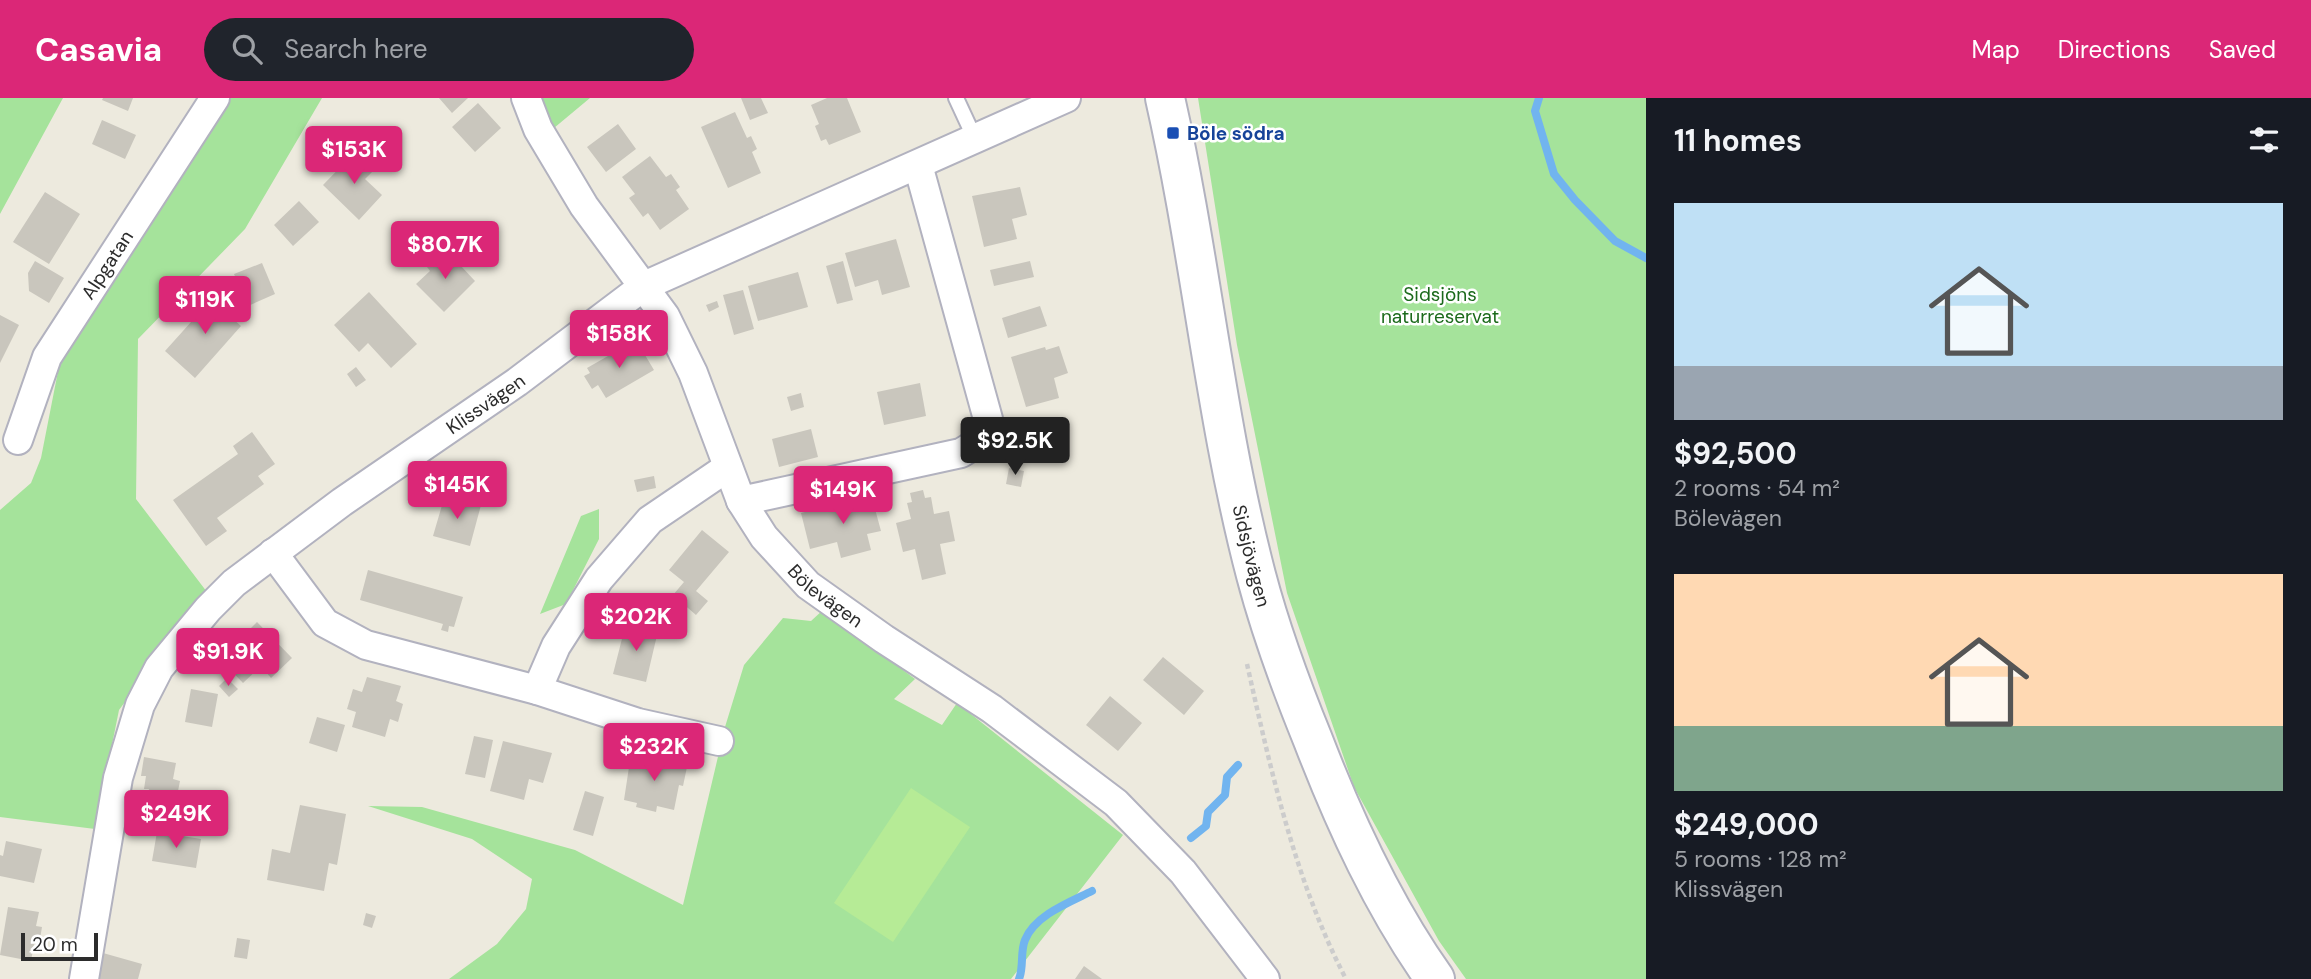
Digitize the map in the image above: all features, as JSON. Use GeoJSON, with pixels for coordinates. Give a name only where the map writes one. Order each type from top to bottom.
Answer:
{"type":"FeatureCollection","features":[{"type":"Feature","properties":{"kind":"main road","name":"Sidsjövägen"},"geometry":{"type":"LineString","coordinates":[[1165,98],[1232,464],[1256,575],[1285,669],[1342,815],[1428,976]]}},
{"type":"Feature","properties":{"kind":"street","name":"Alpgatan"},"geometry":{"type":"LineString","coordinates":[[18,440],[47,357],[215,98]]}},
{"type":"Feature","properties":{"kind":"street","name":"Bölevägen"},"geometry":{"type":"LineString","coordinates":[[526,98],[538,130],[584,206],[665,316],[693,373],[741,501],[764,537],[808,584],[884,639],[992,709],[1116,803],[1183,872],[1265,979]]}},
{"type":"Feature","properties":{"kind":"street","name":"Klissvägen"},"geometry":{"type":"LineString","coordinates":[[83,979],[118,778],[140,705],[159,668],[233,583],[341,502],[517,382],[643,286],[1066,98]]}},
{"type":"Feature","properties":{"kind":"street"},"geometry":{"type":"LineString","coordinates":[[741,501],[961,453],[982,440],[988,419],[918,165]]}},
{"type":"Feature","properties":{"kind":"street"},"geometry":{"type":"LineString","coordinates":[[537,690],[556,646],[607,569],[650,520],[728,467]]}},
{"type":"Feature","properties":{"kind":"street"},"geometry":{"type":"LineString","coordinates":[[273,553],[325,623],[366,645],[537,690],[638,723],[719,741]]}},
{"type":"Feature","properties":{"kind":"lane"},"geometry":{"type":"LineString","coordinates":[[956,98],[975,139]]}},
{"type":"Feature","properties":{"kind":"green space"},"geometry":{"type":"Polygon","coordinates":[[[0,98],[63,98],[0,214],[0,98]]]}},
{"type":"Feature","properties":{"kind":"green space"},"geometry":{"type":"Polygon","coordinates":[[[227,98],[322,98],[245,229],[138,339],[136,499],[207,592],[119,710],[95,829],[0,817],[0,510],[31,483],[41,458],[61,356],[227,98]]]}},
{"type":"Feature","properties":{"kind":"green space"},"geometry":{"type":"Polygon","coordinates":[[[536,98],[590,98],[548,133],[536,98]]]}},
{"type":"Feature","properties":{"kind":"green space","name":"Sidsjöns naturreservat"},"geometry":{"type":"Polygon","coordinates":[[[1198,98],[1646,98],[1646,979],[1466,979],[1439,941],[1354,787],[1287,593],[1237,345],[1198,98]]]}},
{"type":"Feature","properties":{"kind":"green space"},"geometry":{"type":"Polygon","coordinates":[[[599,509],[599,539],[566,604],[540,614],[581,516],[599,509]]]}},
{"type":"Feature","properties":{"kind":"green space"},"geometry":{"type":"Polygon","coordinates":[[[823,610],[915,679],[894,699],[942,725],[957,703],[1123,835],[1011,979],[449,979],[497,944],[526,909],[532,879],[472,839],[368,806],[422,807],[575,850],[683,905],[725,727],[744,665],[783,618],[811,621],[823,610]]]}},
{"type":"Feature","properties":{"kind":"green space"},"geometry":{"type":"Polygon","coordinates":[[[911,788],[970,827],[893,942],[834,903],[911,788]]]}},
{"type":"Feature","properties":{"kind":"building"},"geometry":{"type":"Polygon","coordinates":[[[133,98],[128,111],[102,100],[133,98]]]}},
{"type":"Feature","properties":{"kind":"building"},"geometry":{"type":"Polygon","coordinates":[[[439,98],[468,98],[452,113],[439,98]]]}},
{"type":"Feature","properties":{"kind":"building"},"geometry":{"type":"Polygon","coordinates":[[[741,98],[761,98],[768,113],[750,120],[741,98]]]}},
{"type":"Feature","properties":{"kind":"building"},"geometry":{"type":"Polygon","coordinates":[[[827,98],[847,98],[861,132],[829,145],[826,139],[821,141],[815,126],[819,124],[811,105],[827,98]]]}},
{"type":"Feature","properties":{"kind":"building"},"geometry":{"type":"Polygon","coordinates":[[[478,103],[501,128],[475,152],[452,127],[478,103]]]}},
{"type":"Feature","properties":{"kind":"building"},"geometry":{"type":"Polygon","coordinates":[[[735,112],[747,138],[751,136],[757,149],[752,152],[761,173],[728,188],[701,127],[735,112]]]}},
{"type":"Feature","properties":{"kind":"building"},"geometry":{"type":"Polygon","coordinates":[[[102,120],[136,135],[125,159],[92,144],[102,120]]]}},
{"type":"Feature","properties":{"kind":"building"},"geometry":{"type":"Polygon","coordinates":[[[618,124],[636,149],[606,172],[587,147],[618,124]]]}},
{"type":"Feature","properties":{"kind":"building"},"geometry":{"type":"Polygon","coordinates":[[[356,151],[375,169],[365,179],[382,195],[359,220],[323,185],[356,151]]]}},
{"type":"Feature","properties":{"kind":"building"},"geometry":{"type":"Polygon","coordinates":[[[650,156],[666,177],[671,174],[680,187],[676,190],[689,209],[660,230],[648,213],[643,217],[629,198],[635,194],[622,177],[650,156]]]}},
{"type":"Feature","properties":{"kind":"building"},"geometry":{"type":"Polygon","coordinates":[[[1020,187],[1027,215],[1012,219],[1017,239],[984,247],[972,196],[1020,187]]]}},
{"type":"Feature","properties":{"kind":"building"},"geometry":{"type":"Polygon","coordinates":[[[45,192],[80,214],[49,264],[13,242],[45,192]]]}},
{"type":"Feature","properties":{"kind":"building"},"geometry":{"type":"Polygon","coordinates":[[[299,201],[319,222],[293,246],[274,225],[299,201]]]}},
{"type":"Feature","properties":{"kind":"building"},"geometry":{"type":"Polygon","coordinates":[[[896,239],[910,287],[882,295],[878,280],[855,287],[845,253],[896,239]]]}},
{"type":"Feature","properties":{"kind":"building"},"geometry":{"type":"Polygon","coordinates":[[[445,249],[475,281],[444,312],[416,284],[430,271],[427,267],[445,249]]]}},
{"type":"Feature","properties":{"kind":"building"},"geometry":{"type":"Polygon","coordinates":[[[35,261],[64,278],[49,303],[29,291],[28,273],[35,261]]]}},
{"type":"Feature","properties":{"kind":"building"},"geometry":{"type":"Polygon","coordinates":[[[843,261],[853,300],[837,304],[826,266],[843,261]]]}},
{"type":"Feature","properties":{"kind":"building"},"geometry":{"type":"Polygon","coordinates":[[[1030,261],[1034,277],[994,286],[990,270],[1030,261]]]}},
{"type":"Feature","properties":{"kind":"building"},"geometry":{"type":"Polygon","coordinates":[[[262,263],[275,294],[248,306],[234,274],[262,263]]]}},
{"type":"Feature","properties":{"kind":"building"},"geometry":{"type":"Polygon","coordinates":[[[798,272],[808,307],[758,321],[748,286],[798,272]]]}},
{"type":"Feature","properties":{"kind":"building"},"geometry":{"type":"Polygon","coordinates":[[[743,290],[754,329],[734,335],[723,295],[743,290]]]}},
{"type":"Feature","properties":{"kind":"building"},"geometry":{"type":"Polygon","coordinates":[[[218,292],[238,310],[231,317],[241,326],[195,378],[165,351],[218,292]]]}},
{"type":"Feature","properties":{"kind":"building"},"geometry":{"type":"Polygon","coordinates":[[[369,292],[417,344],[391,368],[368,343],[359,352],[334,325],[369,292]]]}},
{"type":"Feature","properties":{"kind":"building"},"geometry":{"type":"Polygon","coordinates":[[[717,301],[719,307],[709,312],[706,305],[717,301]]]}},
{"type":"Feature","properties":{"kind":"building"},"geometry":{"type":"Polygon","coordinates":[[[1040,306],[1047,326],[1008,338],[1002,318],[1040,306]]]}},
{"type":"Feature","properties":{"kind":"building"},"geometry":{"type":"Polygon","coordinates":[[[0,315],[19,325],[0,363],[0,315]]]}},
{"type":"Feature","properties":{"kind":"building"},"geometry":{"type":"Polygon","coordinates":[[[636,340],[654,370],[606,398],[598,385],[592,389],[584,376],[590,373],[587,368],[636,340]]]}},
{"type":"Feature","properties":{"kind":"building"},"geometry":{"type":"Polygon","coordinates":[[[1059,346],[1068,373],[1054,378],[1059,398],[1026,407],[1011,357],[1045,347],[1046,350],[1059,346]]]}},
{"type":"Feature","properties":{"kind":"building"},"geometry":{"type":"Polygon","coordinates":[[[356,367],[366,380],[356,387],[347,374],[356,367]]]}},
{"type":"Feature","properties":{"kind":"building"},"geometry":{"type":"Polygon","coordinates":[[[920,383],[926,416],[884,425],[877,392],[920,383]]]}},
{"type":"Feature","properties":{"kind":"building"},"geometry":{"type":"Polygon","coordinates":[[[801,393],[804,407],[791,411],[787,397],[801,393]]]}},
{"type":"Feature","properties":{"kind":"building"},"geometry":{"type":"Polygon","coordinates":[[[811,429],[818,457],[779,467],[772,439],[811,429]]]}},
{"type":"Feature","properties":{"kind":"building"},"geometry":{"type":"Polygon","coordinates":[[[252,432],[275,464],[258,476],[264,484],[217,518],[227,531],[206,546],[173,500],[238,454],[233,446],[252,432]]]}},
{"type":"Feature","properties":{"kind":"building"},"geometry":{"type":"Polygon","coordinates":[[[1009,468],[1024,471],[1021,487],[1006,484],[1009,468]]]}},
{"type":"Feature","properties":{"kind":"building"},"geometry":{"type":"Polygon","coordinates":[[[654,476],[656,488],[637,492],[634,480],[654,476]]]}},
{"type":"Feature","properties":{"kind":"building"},"geometry":{"type":"Polygon","coordinates":[[[923,490],[925,498],[931,497],[934,514],[949,511],[955,541],[940,544],[946,574],[922,580],[915,549],[903,552],[896,523],[911,519],[907,503],[912,502],[910,493],[923,490]]]}},
{"type":"Feature","properties":{"kind":"building"},"geometry":{"type":"Polygon","coordinates":[[[859,494],[861,501],[872,498],[881,531],[867,534],[871,550],[841,558],[837,542],[810,549],[801,513],[846,502],[845,497],[859,494]]]}},
{"type":"Feature","properties":{"kind":"building"},"geometry":{"type":"Polygon","coordinates":[[[445,495],[481,505],[470,546],[433,536],[445,495]]]}},
{"type":"Feature","properties":{"kind":"building"},"geometry":{"type":"Polygon","coordinates":[[[702,530],[729,552],[696,591],[708,601],[696,615],[673,595],[684,582],[669,570],[702,530]]]}},
{"type":"Feature","properties":{"kind":"building"},"geometry":{"type":"Polygon","coordinates":[[[368,570],[463,597],[454,627],[449,626],[448,632],[441,630],[443,624],[360,600],[368,570]]]}},
{"type":"Feature","properties":{"kind":"building"},"geometry":{"type":"Polygon","coordinates":[[[640,596],[651,604],[641,618],[630,610],[640,596]]]}},
{"type":"Feature","properties":{"kind":"building"},"geometry":{"type":"Polygon","coordinates":[[[257,622],[292,658],[271,678],[261,666],[243,683],[220,659],[257,622]]]}},
{"type":"Feature","properties":{"kind":"building"},"geometry":{"type":"Polygon","coordinates":[[[626,623],[658,631],[646,682],[613,674],[626,623]]]}},
{"type":"Feature","properties":{"kind":"building"},"geometry":{"type":"Polygon","coordinates":[[[1163,657],[1204,691],[1184,715],[1143,680],[1163,657]]]}},
{"type":"Feature","properties":{"kind":"building"},"geometry":{"type":"Polygon","coordinates":[[[367,677],[401,686],[396,701],[403,704],[398,722],[390,719],[385,737],[352,727],[356,712],[347,709],[353,689],[362,692],[367,677]]]}},
{"type":"Feature","properties":{"kind":"building"},"geometry":{"type":"Polygon","coordinates":[[[227,678],[238,689],[229,697],[219,686],[227,678]]]}},
{"type":"Feature","properties":{"kind":"building"},"geometry":{"type":"Polygon","coordinates":[[[191,689],[218,694],[212,727],[185,722],[191,689]]]}},
{"type":"Feature","properties":{"kind":"building"},"geometry":{"type":"Polygon","coordinates":[[[1110,696],[1142,723],[1118,751],[1086,725],[1110,696]]]}},
{"type":"Feature","properties":{"kind":"building"},"geometry":{"type":"Polygon","coordinates":[[[317,717],[345,725],[337,752],[309,743],[317,717]]]}},
{"type":"Feature","properties":{"kind":"building"},"geometry":{"type":"Polygon","coordinates":[[[474,736],[493,740],[485,778],[465,774],[474,736]]]}},
{"type":"Feature","properties":{"kind":"building"},"geometry":{"type":"Polygon","coordinates":[[[503,741],[552,753],[543,783],[529,779],[524,800],[490,791],[503,741]]]}},
{"type":"Feature","properties":{"kind":"building"},"geometry":{"type":"Polygon","coordinates":[[[631,754],[687,767],[683,786],[679,785],[674,810],[657,806],[656,812],[636,807],[637,803],[624,800],[631,754]]]}},
{"type":"Feature","properties":{"kind":"building"},"geometry":{"type":"Polygon","coordinates":[[[144,757],[176,763],[173,779],[180,781],[173,816],[145,811],[149,789],[144,789],[146,776],[141,776],[144,757]]]}},
{"type":"Feature","properties":{"kind":"building"},"geometry":{"type":"Polygon","coordinates":[[[585,791],[604,797],[593,836],[573,830],[585,791]]]}},
{"type":"Feature","properties":{"kind":"building"},"geometry":{"type":"Polygon","coordinates":[[[300,805],[346,814],[337,865],[329,863],[324,891],[267,880],[272,849],[290,853],[300,805]]]}},
{"type":"Feature","properties":{"kind":"building"},"geometry":{"type":"Polygon","coordinates":[[[157,832],[201,839],[196,868],[152,861],[157,832]]]}},
{"type":"Feature","properties":{"kind":"building"},"geometry":{"type":"Polygon","coordinates":[[[6,841],[42,849],[34,883],[0,876],[0,855],[3,856],[6,841]]]}},
{"type":"Feature","properties":{"kind":"building"},"geometry":{"type":"Polygon","coordinates":[[[8,907],[39,912],[36,926],[42,927],[39,945],[34,944],[31,961],[0,955],[8,907]]]}},
{"type":"Feature","properties":{"kind":"building"},"geometry":{"type":"Polygon","coordinates":[[[366,913],[376,916],[372,928],[363,925],[366,913]]]}},
{"type":"Feature","properties":{"kind":"building"},"geometry":{"type":"Polygon","coordinates":[[[237,938],[250,940],[247,959],[234,957],[237,938]]]}},
{"type":"Feature","properties":{"kind":"building"},"geometry":{"type":"Polygon","coordinates":[[[103,953],[142,964],[138,979],[96,979],[103,953]]]}},
{"type":"Feature","properties":{"kind":"building"},"geometry":{"type":"Polygon","coordinates":[[[1084,966],[1102,979],[1075,979],[1084,966]]]}},
{"type":"Feature","properties":{"kind":"waterway"},"geometry":{"type":"LineString","coordinates":[[1539,98],[1535,111],[1554,174],[1615,241],[1646,258]]}},
{"type":"Feature","properties":{"kind":"waterway"},"geometry":{"type":"LineString","coordinates":[[1191,838],[1206,826],[1208,812],[1225,795],[1227,777],[1238,765]]}},
{"type":"Feature","properties":{"kind":"waterway"},"geometry":{"type":"LineString","coordinates":[[1019,979],[1025,940],[1030,931],[1054,910],[1092,891]]}},
{"type":"Feature","properties":{"kind":"place","name":"Böle södra"},"geometry":{"type":"Point","coordinates":[1173,133]}}]}
